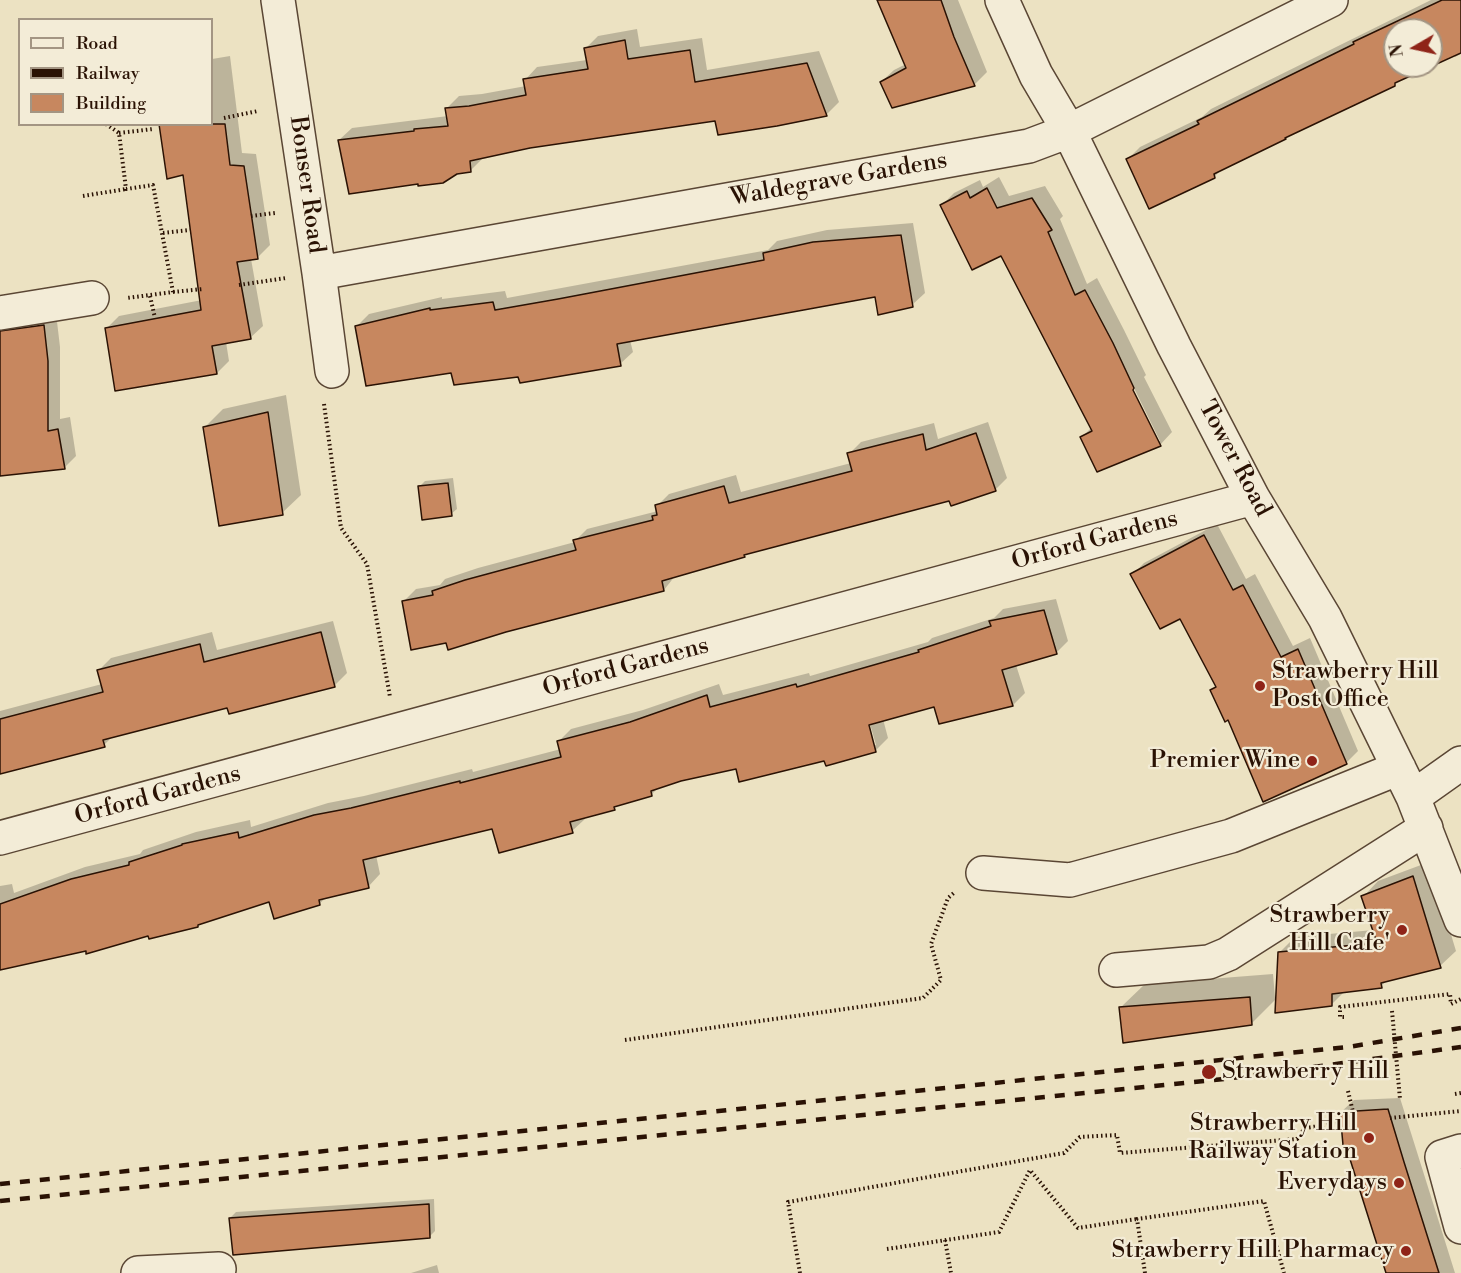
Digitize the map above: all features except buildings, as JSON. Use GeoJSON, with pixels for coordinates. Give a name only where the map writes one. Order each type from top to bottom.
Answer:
{"type":"FeatureCollection","features":[{"type":"Feature","properties":{"kind":"street","name":"Bonser Road"},"geometry":{"type":"LineString","coordinates":[[278,0],[332,371]]}},
{"type":"Feature","properties":{"kind":"street","name":"Tower Road"},"geometry":{"type":"LineString","coordinates":[[1002,0],[1036,75],[1069,131],[1174,346],[1253,498],[1325,618],[1413,797],[1461,920]]}},
{"type":"Feature","properties":{"kind":"street","name":"Waldegrave Gardens"},"geometry":{"type":"LineString","coordinates":[[319,273],[1029,146],[1069,131],[1330,0]]}},
{"type":"Feature","properties":{"kind":"street"},"geometry":{"type":"LineString","coordinates":[[0,314],[105,296]]}},
{"type":"Feature","properties":{"kind":"street","name":"Orford Gardens"},"geometry":{"type":"LineString","coordinates":[[0,838],[1253,498]]}},
{"type":"Feature","properties":{"kind":"street"},"geometry":{"type":"LineString","coordinates":[[1413,797],[1461,763]]}},
{"type":"Feature","properties":{"kind":"street"},"geometry":{"type":"LineString","coordinates":[[983,873],[1070,880],[1231,836],[1399,768]]}},
{"type":"Feature","properties":{"kind":"street"},"geometry":{"type":"LineString","coordinates":[[1116,970],[1209,962],[1228,954],[1426,828]]}},
{"type":"Feature","properties":{"kind":"street"},"geometry":{"type":"LineString","coordinates":[[1461,1151],[1442,1157],[1461,1227]]}},
{"type":"Feature","properties":{"kind":"street"},"geometry":{"type":"LineString","coordinates":[[138,1273],[219,1269]]}},
{"type":"Feature","properties":{"kind":"path"},"geometry":{"type":"LineString","coordinates":[[224,118],[264,110]]}},
{"type":"Feature","properties":{"kind":"path"},"geometry":{"type":"LineString","coordinates":[[109,126],[119,133],[153,129]]}},
{"type":"Feature","properties":{"kind":"path"},"geometry":{"type":"LineString","coordinates":[[119,133],[126,189]]}},
{"type":"Feature","properties":{"kind":"path"},"geometry":{"type":"LineString","coordinates":[[83,196],[153,185],[173,292]]}},
{"type":"Feature","properties":{"kind":"path"},"geometry":{"type":"LineString","coordinates":[[251,216],[279,212]]}},
{"type":"Feature","properties":{"kind":"path"},"geometry":{"type":"LineString","coordinates":[[163,234],[190,230]]}},
{"type":"Feature","properties":{"kind":"path"},"geometry":{"type":"LineString","coordinates":[[239,285],[319,273]]}},
{"type":"Feature","properties":{"kind":"path"},"geometry":{"type":"LineString","coordinates":[[105,296],[128,299],[203,289]]}},
{"type":"Feature","properties":{"kind":"path"},"geometry":{"type":"LineString","coordinates":[[150,296],[155,318]]}},
{"type":"Feature","properties":{"kind":"path"},"geometry":{"type":"LineString","coordinates":[[332,371],[322,395],[341,528],[367,564],[396,730]]}},
{"type":"Feature","properties":{"kind":"path"},"geometry":{"type":"LineString","coordinates":[[625,1040],[923,998],[941,980],[931,944],[948,898],[983,873]]}},
{"type":"Feature","properties":{"kind":"path"},"geometry":{"type":"LineString","coordinates":[[1344,1017],[1340,1017],[1340,1007],[1450,994],[1451,1004],[1461,999]]}},
{"type":"Feature","properties":{"kind":"path"},"geometry":{"type":"LineString","coordinates":[[1392,1011],[1400,1099]]}},
{"type":"Feature","properties":{"kind":"path"},"geometry":{"type":"LineString","coordinates":[[1348,1091],[1353,1104],[1353,1112]]}},
{"type":"Feature","properties":{"kind":"path"},"geometry":{"type":"LineString","coordinates":[[1390,1118],[1461,1111]]}},
{"type":"Feature","properties":{"kind":"path"},"geometry":{"type":"LineString","coordinates":[[801,1273],[789,1202],[1064,1153],[1080,1137],[1117,1135],[1120,1153],[1297,1138],[1305,1128],[1341,1123]]}},
{"type":"Feature","properties":{"kind":"path"},"geometry":{"type":"LineString","coordinates":[[887,1249],[999,1232],[1030,1170],[1078,1228],[1264,1201],[1284,1273]]}},
{"type":"Feature","properties":{"kind":"path"},"geometry":{"type":"LineString","coordinates":[[1137,1219],[1144,1273]]}},
{"type":"Feature","properties":{"kind":"path"},"geometry":{"type":"LineString","coordinates":[[945,1240],[951,1273]]}},
{"type":"Feature","properties":{"kind":"railway"},"geometry":{"type":"LineString","coordinates":[[0,1184],[1348,1047],[1461,1028]]}},
{"type":"Feature","properties":{"kind":"railway"},"geometry":{"type":"LineString","coordinates":[[0,1201],[1225,1079],[1461,1047]]}},
{"type":"Feature","properties":{"kind":"place","name":"Strawberry Hill Post Office"},"geometry":{"type":"Point","coordinates":[1260,686]}},
{"type":"Feature","properties":{"kind":"place","name":"Premier Wine"},"geometry":{"type":"Point","coordinates":[1312,761]}},
{"type":"Feature","properties":{"kind":"place","name":"Strawberry Hill Cafe'"},"geometry":{"type":"Point","coordinates":[1402,930]}},
{"type":"Feature","properties":{"kind":"place","name":"Strawberry Hill"},"geometry":{"type":"Point","coordinates":[1209,1072]}},
{"type":"Feature","properties":{"kind":"place","name":"Strawberry Hill Railway Station"},"geometry":{"type":"Point","coordinates":[1369,1138]}},
{"type":"Feature","properties":{"kind":"place","name":"Everydays"},"geometry":{"type":"Point","coordinates":[1399,1183]}},
{"type":"Feature","properties":{"kind":"place","name":"Strawberry Hill Pharmacy"},"geometry":{"type":"Point","coordinates":[1406,1251]}}]}
